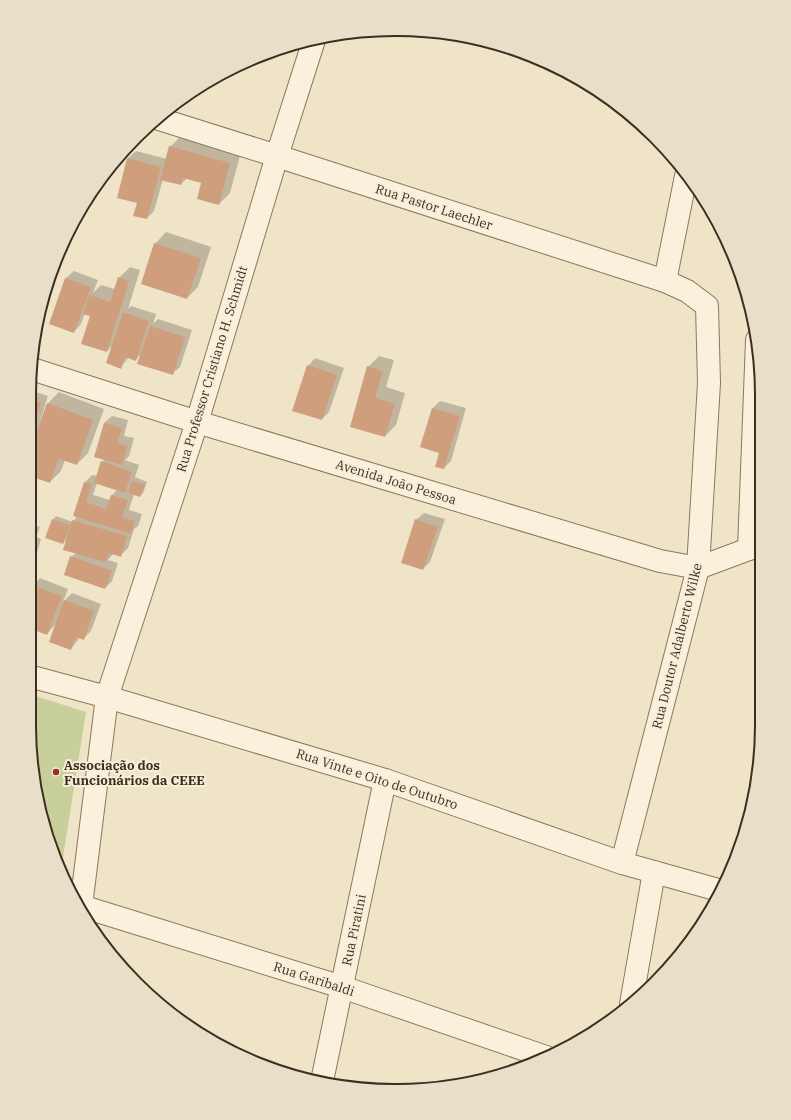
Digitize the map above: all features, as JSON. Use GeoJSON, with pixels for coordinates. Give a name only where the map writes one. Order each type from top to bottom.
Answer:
{"type":"FeatureCollection","features":[{"type":"Feature","properties":{"kind":"street","name":"Rua Professor Cristiano H. Schmidt"},"geometry":{"type":"LineString","coordinates":[[82,900],[107,697],[197,422],[277,156],[312,46]]}},
{"type":"Feature","properties":{"kind":"street","name":"Rua Pastor Laechler"},"geometry":{"type":"LineString","coordinates":[[164,120],[665,281],[687,291],[707,306]]}},
{"type":"Feature","properties":{"kind":"street"},"geometry":{"type":"LineString","coordinates":[[665,281],[685,182]]}},
{"type":"Feature","properties":{"kind":"street","name":"Rua Doutor Adalberto Wilke"},"geometry":{"type":"LineString","coordinates":[[622,862],[698,568],[709,383],[707,306]]}},
{"type":"Feature","properties":{"kind":"street","name":"Avenida João Pessoa"},"geometry":{"type":"LineString","coordinates":[[37,371],[197,422],[660,561],[698,568]]}},
{"type":"Feature","properties":{"kind":"street"},"geometry":{"type":"LineString","coordinates":[[698,568],[754,545],[755,442]]}},
{"type":"Feature","properties":{"kind":"street","name":"Rua Vinte e Oito de Outubro"},"geometry":{"type":"LineString","coordinates":[[36,678],[107,697],[385,780],[622,862],[716,888]]}},
{"type":"Feature","properties":{"kind":"street","name":"Rua Piratini"},"geometry":{"type":"LineString","coordinates":[[323,1077],[385,780]]}},
{"type":"Feature","properties":{"kind":"street"},"geometry":{"type":"LineString","coordinates":[[634,994],[654,872]]}},
{"type":"Feature","properties":{"kind":"street","name":"Rua Garibaldi"},"geometry":{"type":"LineString","coordinates":[[86,908],[342,987],[539,1054]]}},
{"type":"Feature","properties":{"kind":"green space","name":"Associação dos Funcionários da CEEE"},"geometry":{"type":"Polygon","coordinates":[[[36,696],[86,712],[63,861],[48,818],[39,771],[36,696]]]}},
{"type":"Feature","properties":{"kind":"building"},"geometry":{"type":"Polygon","coordinates":[[[169,146],[230,163],[219,205],[197,199],[201,183],[183,178],[181,185],[160,180],[169,146]]]}},
{"type":"Feature","properties":{"kind":"building"},"geometry":{"type":"Polygon","coordinates":[[[127,158],[161,167],[147,219],[133,216],[137,203],[117,198],[127,158]]]}},
{"type":"Feature","properties":{"kind":"building"},"geometry":{"type":"Polygon","coordinates":[[[154,243],[201,258],[187,299],[141,284],[154,243]]]}},
{"type":"Feature","properties":{"kind":"building"},"geometry":{"type":"Polygon","coordinates":[[[118,277],[129,281],[107,352],[81,344],[90,316],[83,314],[89,295],[110,302],[118,277]]]}},
{"type":"Feature","properties":{"kind":"building"},"geometry":{"type":"Polygon","coordinates":[[[65,278],[91,287],[74,333],[49,324],[65,278]]]}},
{"type":"Feature","properties":{"kind":"building"},"geometry":{"type":"Polygon","coordinates":[[[123,312],[149,321],[136,361],[125,357],[121,369],[106,363],[123,312]]]}},
{"type":"Feature","properties":{"kind":"building"},"geometry":{"type":"Polygon","coordinates":[[[150,326],[185,337],[173,375],[137,364],[150,326]]]}},
{"type":"Feature","properties":{"kind":"building"},"geometry":{"type":"Polygon","coordinates":[[[307,365],[337,375],[322,420],[292,411],[307,365]]]}},
{"type":"Feature","properties":{"kind":"building"},"geometry":{"type":"Polygon","coordinates":[[[367,366],[383,371],[375,398],[395,404],[385,437],[350,427],[367,366]]]}},
{"type":"Feature","properties":{"kind":"building"},"geometry":{"type":"Polygon","coordinates":[[[36,401],[41,403],[36,418],[36,401]]]}},
{"type":"Feature","properties":{"kind":"building"},"geometry":{"type":"Polygon","coordinates":[[[47,403],[93,420],[77,465],[59,459],[50,483],[36,478],[36,434],[47,403]]]}},
{"type":"Feature","properties":{"kind":"building"},"geometry":{"type":"Polygon","coordinates":[[[432,408],[460,416],[444,469],[435,467],[439,453],[420,447],[432,408]]]}},
{"type":"Feature","properties":{"kind":"building"},"geometry":{"type":"Polygon","coordinates":[[[104,423],[122,428],[117,443],[127,446],[122,465],[94,457],[104,423]]]}},
{"type":"Feature","properties":{"kind":"building"},"geometry":{"type":"Polygon","coordinates":[[[101,461],[132,472],[125,493],[94,483],[101,461]]]}},
{"type":"Feature","properties":{"kind":"building"},"geometry":{"type":"Polygon","coordinates":[[[132,481],[145,485],[140,497],[128,493],[132,481]]]}},
{"type":"Feature","properties":{"kind":"building"},"geometry":{"type":"Polygon","coordinates":[[[84,482],[92,484],[86,502],[106,509],[111,495],[128,500],[122,517],[135,521],[131,534],[73,516],[84,482]]]}},
{"type":"Feature","properties":{"kind":"building"},"geometry":{"type":"Polygon","coordinates":[[[52,519],[70,525],[63,544],[45,538],[52,519]]]}},
{"type":"Feature","properties":{"kind":"building"},"geometry":{"type":"Polygon","coordinates":[[[415,519],[438,527],[423,570],[401,563],[415,519]]]}},
{"type":"Feature","properties":{"kind":"building"},"geometry":{"type":"Polygon","coordinates":[[[72,520],[127,536],[121,557],[109,553],[106,562],[63,550],[72,520]]]}},
{"type":"Feature","properties":{"kind":"building"},"geometry":{"type":"Polygon","coordinates":[[[70,556],[112,571],[105,589],[64,575],[70,556]]]}},
{"type":"Feature","properties":{"kind":"building"},"geometry":{"type":"Polygon","coordinates":[[[36,586],[62,596],[47,635],[36,631],[36,586]]]}},
{"type":"Feature","properties":{"kind":"building"},"geometry":{"type":"Polygon","coordinates":[[[64,600],[94,611],[84,640],[76,637],[71,650],[49,642],[64,600]]]}},
{"type":"Feature","properties":{"kind":"place","name":"Associação dos Funcionários da CEEE"},"geometry":{"type":"Point","coordinates":[56,772]}}]}
